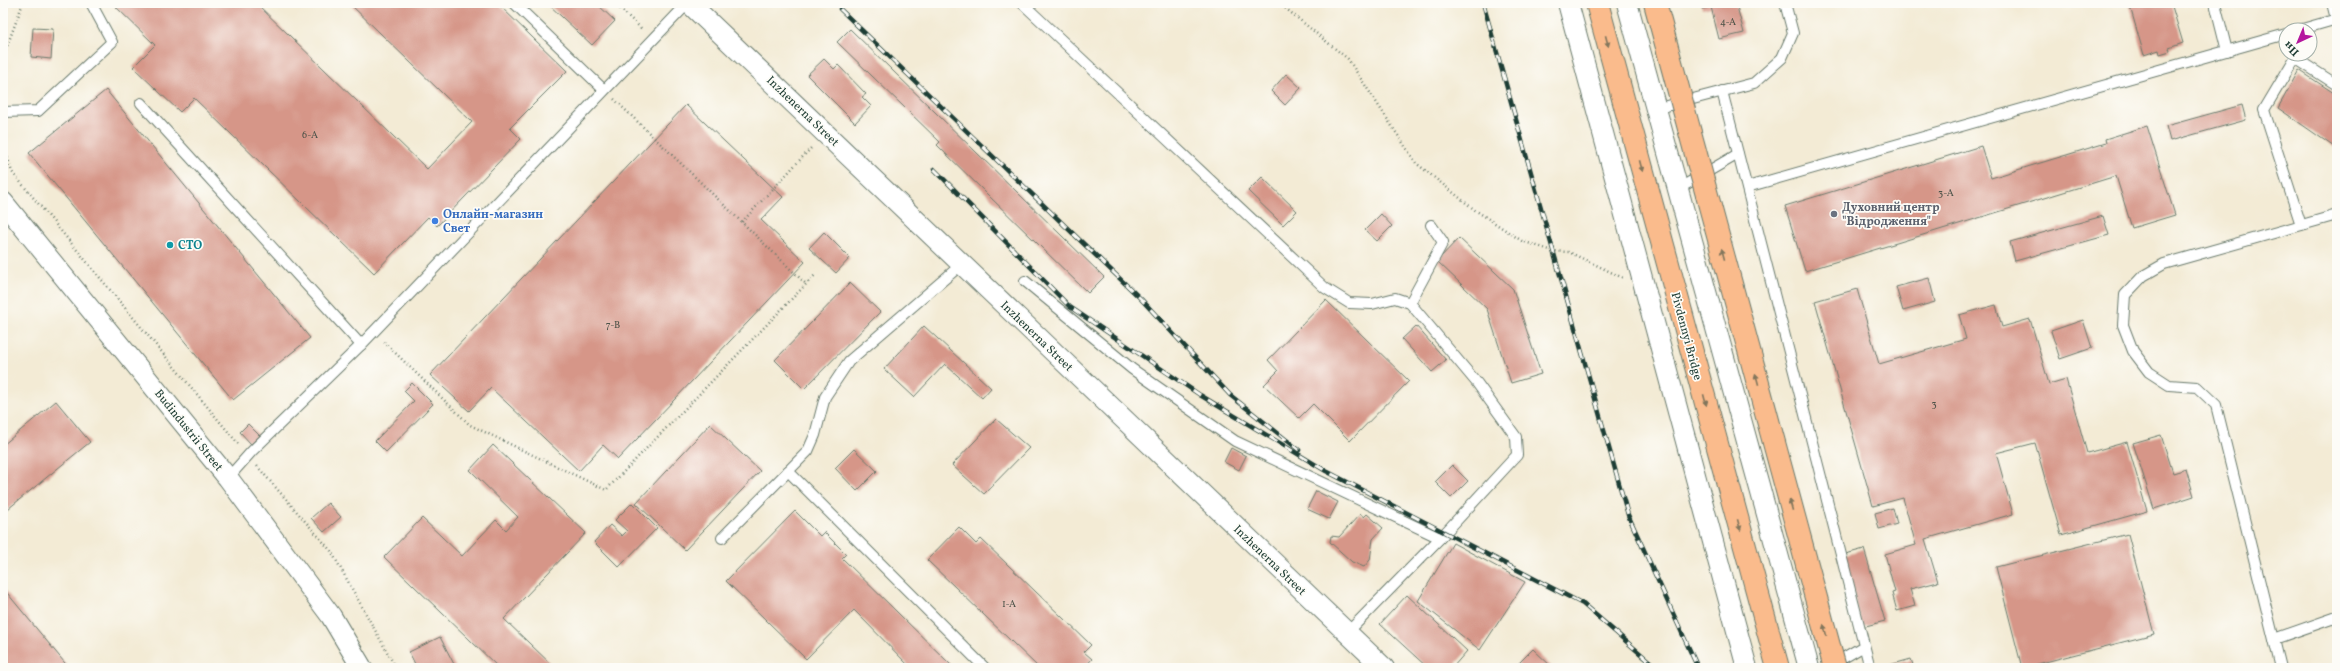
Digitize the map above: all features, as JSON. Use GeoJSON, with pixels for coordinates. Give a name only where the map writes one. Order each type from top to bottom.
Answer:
{"type":"FeatureCollection","features":[{"type":"Feature","properties":{"kind":"highway","name":"Pivdennyi Bridge"},"geometry":{"type":"LineString","coordinates":[[1597,3],[1778,668]]}},
{"type":"Feature","properties":{"kind":"highway"},"geometry":{"type":"LineString","coordinates":[[1655,3],[1835,668]]}},
{"type":"Feature","properties":{"kind":"street","name":"Inzhenerna Street"},"geometry":{"type":"LineString","coordinates":[[689,3],[1384,668]]}},
{"type":"Feature","properties":{"kind":"street"},"geometry":{"type":"LineString","coordinates":[[1568,3],[1748,668]]}},
{"type":"Feature","properties":{"kind":"street"},"geometry":{"type":"LineString","coordinates":[[1627,3],[1809,668]]}},
{"type":"Feature","properties":{"kind":"street","name":"Budindustrii Street"},"geometry":{"type":"LineString","coordinates":[[3,202],[228,478],[331,616],[362,668]]}},
{"type":"Feature","properties":{"kind":"lane"},"geometry":{"type":"LineString","coordinates":[[3,112],[38,111],[112,42],[90,3]]}},
{"type":"Feature","properties":{"kind":"lane"},"geometry":{"type":"LineString","coordinates":[[514,3],[604,90]]}},
{"type":"Feature","properties":{"kind":"lane"},"geometry":{"type":"LineString","coordinates":[[228,478],[248,455],[361,345],[689,3]]}},
{"type":"Feature","properties":{"kind":"lane"},"geometry":{"type":"LineString","coordinates":[[1022,3],[1325,288],[1349,303],[1372,304],[1395,298],[1410,303],[1477,383],[1516,437],[1517,455],[1440,538],[1347,633]]}},
{"type":"Feature","properties":{"kind":"lane"},"geometry":{"type":"LineString","coordinates":[[1656,108],[1754,82],[1782,58],[1793,33],[1785,3]]}},
{"type":"Feature","properties":{"kind":"lane"},"geometry":{"type":"LineString","coordinates":[[2215,3],[2227,51]]}},
{"type":"Feature","properties":{"kind":"lane"},"geometry":{"type":"LineString","coordinates":[[2318,24],[2337,19],[2332,3]]}},
{"type":"Feature","properties":{"kind":"lane"},"geometry":{"type":"LineString","coordinates":[[1747,187],[2278,36]]}},
{"type":"Feature","properties":{"kind":"lane"},"geometry":{"type":"LineString","coordinates":[[2301,225],[2264,110],[2295,58],[2337,86]]}},
{"type":"Feature","properties":{"kind":"lane"},"geometry":{"type":"LineString","coordinates":[[1722,90],[1870,668]]}},
{"type":"Feature","properties":{"kind":"lane"},"geometry":{"type":"LineString","coordinates":[[141,103],[361,345]]}},
{"type":"Feature","properties":{"kind":"lane"},"geometry":{"type":"LineString","coordinates":[[1678,189],[1738,154]]}},
{"type":"Feature","properties":{"kind":"lane"},"geometry":{"type":"LineString","coordinates":[[2281,668],[2216,405],[2197,387],[2169,385],[2149,372],[2133,351],[2123,325],[2125,295],[2143,276],[2164,264],[2337,216]]}},
{"type":"Feature","properties":{"kind":"lane"},"geometry":{"type":"LineString","coordinates":[[1410,303],[1443,242],[1431,225]]}},
{"type":"Feature","properties":{"kind":"lane"},"geometry":{"type":"LineString","coordinates":[[722,538],[808,451],[815,435],[824,397],[849,361],[962,264]]}},
{"type":"Feature","properties":{"kind":"lane"},"geometry":{"type":"LineString","coordinates":[[1026,281],[1132,369],[1236,441],[1440,538]]}},
{"type":"Feature","properties":{"kind":"lane"},"geometry":{"type":"LineString","coordinates":[[788,470],[985,668]]}},
{"type":"Feature","properties":{"kind":"lane"},"geometry":{"type":"LineString","coordinates":[[2274,639],[2337,617]]}},
{"type":"Feature","properties":{"kind":"lane"},"geometry":{"type":"LineString","coordinates":[[1825,668],[1864,646]]}},
{"type":"Feature","properties":{"kind":"path"},"geometry":{"type":"LineString","coordinates":[[3,57],[23,3]]}},
{"type":"Feature","properties":{"kind":"path"},"geometry":{"type":"LineString","coordinates":[[614,3],[653,40]]}},
{"type":"Feature","properties":{"kind":"path"},"geometry":{"type":"LineString","coordinates":[[1279,3],[1348,59],[1416,163],[1469,205],[1522,241],[1553,251],[1569,252],[1628,280]]}},
{"type":"Feature","properties":{"kind":"path"},"geometry":{"type":"LineString","coordinates":[[604,90],[806,284]]}},
{"type":"Feature","properties":{"kind":"path"},"geometry":{"type":"LineString","coordinates":[[3,142],[12,172],[248,455],[331,552],[396,668]]}},
{"type":"Feature","properties":{"kind":"path"},"geometry":{"type":"LineString","coordinates":[[742,222],[812,146]]}},
{"type":"Feature","properties":{"kind":"path"},"geometry":{"type":"LineString","coordinates":[[373,331],[470,424],[606,490],[816,274]]}},
{"type":"Feature","properties":{"kind":"building"},"geometry":{"type":"Polygon","coordinates":[[[112,3],[256,3],[427,169],[472,122],[349,3],[497,3],[567,71],[510,128],[521,139],[437,226],[428,217],[374,273],[194,98],[180,112],[133,67],[155,45],[112,3]]]}},
{"type":"Feature","properties":{"kind":"building"},"geometry":{"type":"Polygon","coordinates":[[[547,3],[596,3],[615,21],[592,45],[547,3]]]}},
{"type":"Feature","properties":{"kind":"building"},"geometry":{"type":"Polygon","coordinates":[[[1701,3],[1736,3],[1744,33],[1719,39],[1711,7],[1702,9],[1701,3]]]}},
{"type":"Feature","properties":{"kind":"building"},"geometry":{"type":"Polygon","coordinates":[[[2129,3],[2171,3],[2183,43],[2169,48],[2170,51],[2160,54],[2159,50],[2144,55],[2129,3]]]}},
{"type":"Feature","properties":{"kind":"building"},"geometry":{"type":"Polygon","coordinates":[[[33,28],[53,29],[51,59],[31,57],[33,28]]]}},
{"type":"Feature","properties":{"kind":"building"},"geometry":{"type":"Polygon","coordinates":[[[850,29],[1104,277],[1088,293],[937,145],[940,142],[837,42],[850,29]]]}},
{"type":"Feature","properties":{"kind":"building"},"geometry":{"type":"Polygon","coordinates":[[[824,59],[834,69],[838,65],[866,94],[862,97],[871,106],[855,123],[807,75],[824,59]]]}},
{"type":"Feature","properties":{"kind":"building"},"geometry":{"type":"Polygon","coordinates":[[[2299,70],[2337,95],[2337,149],[2278,108],[2299,70]]]}},
{"type":"Feature","properties":{"kind":"building"},"geometry":{"type":"Polygon","coordinates":[[[1286,74],[1301,88],[1285,105],[1271,91],[1286,74]]]}},
{"type":"Feature","properties":{"kind":"building","name":"СТО"},"geometry":{"type":"Polygon","coordinates":[[[106,90],[310,338],[233,400],[29,153],[106,90]]]}},
{"type":"Feature","properties":{"kind":"building"},"geometry":{"type":"Polygon","coordinates":[[[686,105],[783,197],[761,220],[805,262],[618,459],[603,445],[579,471],[491,388],[469,411],[430,375],[686,105]]]}},
{"type":"Feature","properties":{"kind":"building"},"geometry":{"type":"Polygon","coordinates":[[[2242,105],[2246,120],[2170,141],[2166,126],[2242,105]]]}},
{"type":"Feature","properties":{"kind":"building"},"geometry":{"type":"Polygon","coordinates":[[[2147,126],[2175,215],[2132,228],[2116,176],[1805,271],[1785,206],[1981,146],[1991,178],[2106,143],[2105,139],[2147,126]]]}},
{"type":"Feature","properties":{"kind":"building"},"geometry":{"type":"Polygon","coordinates":[[[1262,177],[1297,211],[1283,225],[1248,191],[1262,177]]]}},
{"type":"Feature","properties":{"kind":"building"},"geometry":{"type":"Polygon","coordinates":[[[1381,214],[1392,226],[1377,241],[1365,230],[1381,214]]]}},
{"type":"Feature","properties":{"kind":"building"},"geometry":{"type":"Polygon","coordinates":[[[2103,216],[2109,235],[2015,261],[2010,242],[2103,216]]]}},
{"type":"Feature","properties":{"kind":"building"},"geometry":{"type":"Polygon","coordinates":[[[824,232],[850,258],[836,273],[809,248],[824,232]]]}},
{"type":"Feature","properties":{"kind":"building"},"geometry":{"type":"Polygon","coordinates":[[[1459,238],[1513,289],[1541,374],[1511,383],[1487,309],[1437,261],[1459,238]]]}},
{"type":"Feature","properties":{"kind":"building"},"geometry":{"type":"Polygon","coordinates":[[[1929,278],[1935,302],[1903,311],[1896,287],[1929,278]]]}},
{"type":"Feature","properties":{"kind":"building"},"geometry":{"type":"Polygon","coordinates":[[[850,283],[880,312],[804,389],[775,360],[850,283]]]}},
{"type":"Feature","properties":{"kind":"building"},"geometry":{"type":"Polygon","coordinates":[[[1857,289],[1879,364],[1966,339],[1959,315],[1996,305],[2002,327],[2030,319],[2049,384],[2066,379],[2087,453],[2127,442],[2147,511],[2061,535],[2035,443],[1996,453],[2013,514],[1925,539],[1938,582],[1910,589],[1915,606],[1897,611],[1892,593],[1895,592],[1885,554],[1916,545],[1903,498],[1873,506],[1815,301],[1857,289]]]}},
{"type":"Feature","properties":{"kind":"building"},"geometry":{"type":"Polygon","coordinates":[[[1326,300],[1409,381],[1350,441],[1313,404],[1299,418],[1264,385],[1278,371],[1268,360],[1326,300]]]}},
{"type":"Feature","properties":{"kind":"building"},"geometry":{"type":"Polygon","coordinates":[[[2083,320],[2092,348],[2060,359],[2051,331],[2083,320]]]}},
{"type":"Feature","properties":{"kind":"building"},"geometry":{"type":"Polygon","coordinates":[[[924,326],[991,388],[982,398],[945,364],[914,397],[884,369],[924,326]]]}},
{"type":"Feature","properties":{"kind":"building"},"geometry":{"type":"Polygon","coordinates":[[[1416,326],[1446,360],[1432,372],[1402,339],[1416,326]]]}},
{"type":"Feature","properties":{"kind":"building"},"geometry":{"type":"Polygon","coordinates":[[[412,383],[433,404],[386,452],[375,441],[414,401],[404,391],[412,383]]]}},
{"type":"Feature","properties":{"kind":"building"},"geometry":{"type":"Polygon","coordinates":[[[56,401],[90,442],[3,513],[3,445],[56,401]]]}},
{"type":"Feature","properties":{"kind":"building"},"geometry":{"type":"Polygon","coordinates":[[[996,419],[1029,448],[984,494],[952,465],[996,419]]]}},
{"type":"Feature","properties":{"kind":"building"},"geometry":{"type":"Polygon","coordinates":[[[248,424],[260,436],[251,444],[240,432],[248,424]]]}},
{"type":"Feature","properties":{"kind":"building"},"geometry":{"type":"Polygon","coordinates":[[[710,424],[760,471],[685,550],[636,503],[710,424]]]}},
{"type":"Feature","properties":{"kind":"building"},"geometry":{"type":"Polygon","coordinates":[[[2161,435],[2173,473],[2186,469],[2194,496],[2154,509],[2133,443],[2161,435]]]}},
{"type":"Feature","properties":{"kind":"building"},"geometry":{"type":"Polygon","coordinates":[[[493,445],[586,533],[504,619],[555,668],[499,668],[384,557],[422,518],[462,556],[496,520],[506,530],[518,517],[470,470],[493,445]]]}},
{"type":"Feature","properties":{"kind":"building"},"geometry":{"type":"Polygon","coordinates":[[[1231,448],[1246,456],[1239,470],[1224,462],[1231,448]]]}},
{"type":"Feature","properties":{"kind":"building"},"geometry":{"type":"Polygon","coordinates":[[[854,449],[877,471],[857,491],[835,468],[854,449]]]}},
{"type":"Feature","properties":{"kind":"building"},"geometry":{"type":"Polygon","coordinates":[[[1452,465],[1468,481],[1451,498],[1435,482],[1452,465]]]}},
{"type":"Feature","properties":{"kind":"building"},"geometry":{"type":"Polygon","coordinates":[[[1316,491],[1338,502],[1329,519],[1307,509],[1316,491]]]}},
{"type":"Feature","properties":{"kind":"building"},"geometry":{"type":"Polygon","coordinates":[[[328,503],[341,517],[324,532],[311,518],[328,503]]]}},
{"type":"Feature","properties":{"kind":"building"},"geometry":{"type":"Polygon","coordinates":[[[632,503],[657,528],[619,567],[594,542],[610,525],[622,536],[627,531],[615,520],[632,503]]]}},
{"type":"Feature","properties":{"kind":"building"},"geometry":{"type":"Polygon","coordinates":[[[1893,508],[1897,524],[1879,529],[1875,513],[1893,508]]]}},
{"type":"Feature","properties":{"kind":"building"},"geometry":{"type":"Polygon","coordinates":[[[795,511],[820,536],[824,532],[846,554],[842,558],[954,668],[911,668],[854,610],[806,659],[726,581],[795,511]]]}},
{"type":"Feature","properties":{"kind":"building"},"geometry":{"type":"Polygon","coordinates":[[[1360,514],[1364,517],[1367,514],[1383,528],[1373,539],[1370,560],[1364,567],[1352,562],[1330,542],[1331,536],[1339,537],[1360,514]]]}},
{"type":"Feature","properties":{"kind":"building"},"geometry":{"type":"Polygon","coordinates":[[[959,527],[976,544],[981,539],[1091,645],[1084,652],[1092,659],[1084,668],[1039,668],[927,560],[959,527]]]}},
{"type":"Feature","properties":{"kind":"building"},"geometry":{"type":"Polygon","coordinates":[[[2128,534],[2154,634],[2022,668],[1996,567],[2128,534]]]}},
{"type":"Feature","properties":{"kind":"building"},"geometry":{"type":"Polygon","coordinates":[[[1453,543],[1525,582],[1480,650],[1418,601],[1453,543]]]}},
{"type":"Feature","properties":{"kind":"building"},"geometry":{"type":"Polygon","coordinates":[[[1864,549],[1885,621],[1862,627],[1842,555],[1864,549]]]}},
{"type":"Feature","properties":{"kind":"building"},"geometry":{"type":"Polygon","coordinates":[[[3,588],[69,668],[3,668],[3,588]]]}},
{"type":"Feature","properties":{"kind":"building"},"geometry":{"type":"Polygon","coordinates":[[[1407,595],[1467,651],[1452,668],[1428,668],[1380,624],[1407,595]]]}},
{"type":"Feature","properties":{"kind":"building"},"geometry":{"type":"Polygon","coordinates":[[[440,637],[456,668],[417,668],[409,652],[440,637]]]}},
{"type":"Feature","properties":{"kind":"building"},"geometry":{"type":"Polygon","coordinates":[[[1533,649],[1553,668],[1514,668],[1533,649]]]}},
{"type":"Feature","properties":{"kind":"building"},"geometry":{"type":"Polygon","coordinates":[[[1911,659],[1914,668],[1879,668],[1911,659]]]}},
{"type":"Feature","properties":{"kind":"railway"},"geometry":{"type":"LineString","coordinates":[[1483,3],[1628,515],[1698,668]]}},
{"type":"Feature","properties":{"kind":"railway"},"geometry":{"type":"LineString","coordinates":[[840,9],[1141,299],[1230,395],[1299,450]]}},
{"type":"Feature","properties":{"kind":"railway"},"geometry":{"type":"LineString","coordinates":[[934,169],[1070,307],[1200,395],[1326,471],[1583,604],[1657,668]]}},
{"type":"Feature","properties":{"kind":"place","name":"Духовний центр \"Відродження\""},"geometry":{"type":"Point","coordinates":[1834,214]}},
{"type":"Feature","properties":{"kind":"place","name":"Онлайн-магазин Свет"},"geometry":{"type":"Point","coordinates":[435,221]}},
{"type":"Feature","properties":{"kind":"place","name":"СТО"},"geometry":{"type":"Point","coordinates":[170,245]}}]}
